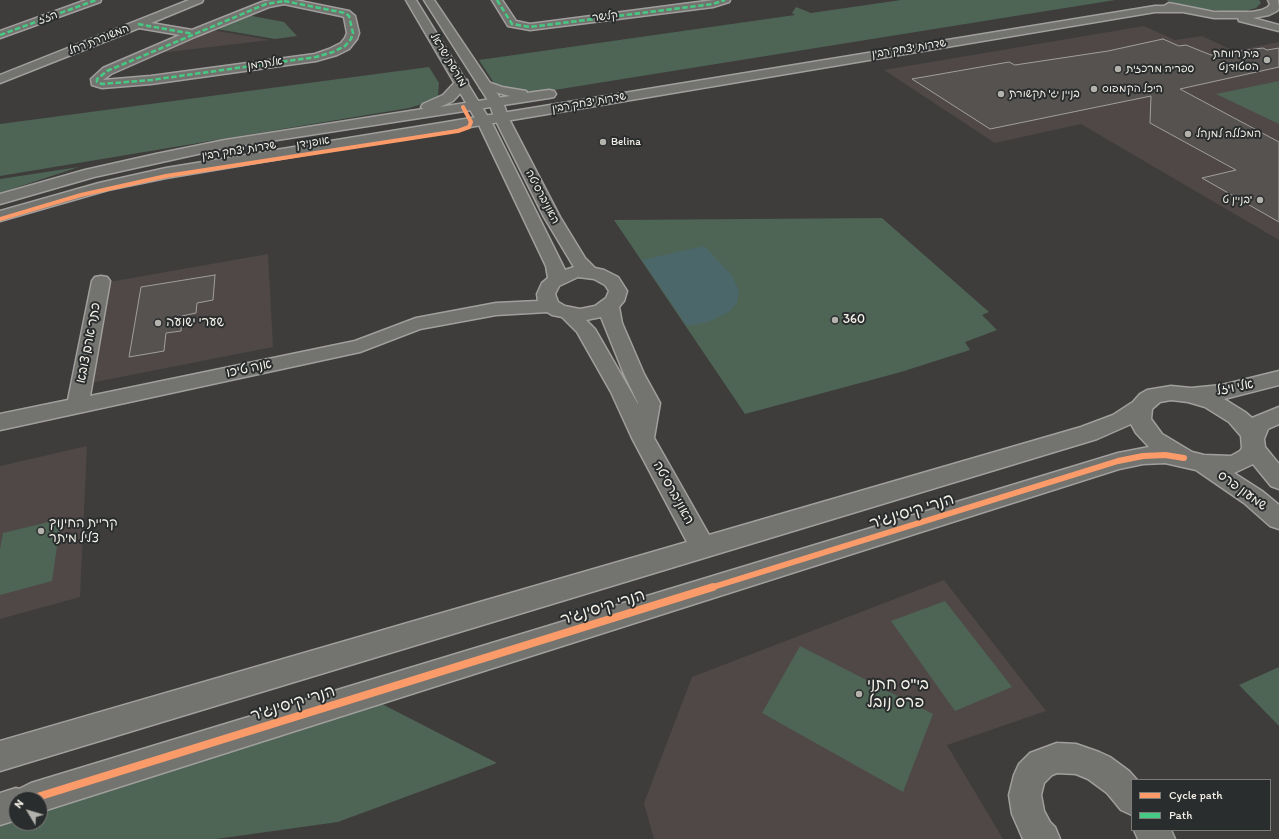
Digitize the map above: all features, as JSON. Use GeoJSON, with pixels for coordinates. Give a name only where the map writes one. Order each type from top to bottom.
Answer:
{"type":"FeatureCollection","features":[{"type":"Feature","properties":{"kind":"street","name":"הזז"},"geometry":{"type":"LineString","coordinates":[[0,35],[96,0]]}},
{"type":"Feature","properties":{"kind":"street","name":"המשוררת רחל"},"geometry":{"type":"LineString","coordinates":[[0,79],[198,0]]}},
{"type":"Feature","properties":{"kind":"street","name":"מורשת ישראל"},"geometry":{"type":"LineString","coordinates":[[411,0],[484,120]]}},
{"type":"Feature","properties":{"kind":"street","name":"מורשת ישראל"},"geometry":{"type":"LineString","coordinates":[[429,0],[485,85],[499,110]]}},
{"type":"Feature","properties":{"kind":"street","name":"קלישר"},"geometry":{"type":"LineString","coordinates":[[497,0],[512,24],[530,26],[713,4],[725,0]]}},
{"type":"Feature","properties":{"kind":"street","name":"שדרות יצחק רבין"},"geometry":{"type":"LineString","coordinates":[[882,42],[1137,0]]}},
{"type":"Feature","properties":{"kind":"street"},"geometry":{"type":"LineString","coordinates":[[1153,0],[1182,10],[1226,16],[1279,28]]}},
{"type":"Feature","properties":{"kind":"street","name":"אלתרמן"},"geometry":{"type":"LineString","coordinates":[[284,1],[345,14],[349,16],[353,33],[346,46],[316,58],[144,81],[102,84],[97,82],[97,79],[107,71],[193,34],[266,4],[284,1]]}},
{"type":"Feature","properties":{"kind":"street"},"geometry":{"type":"LineString","coordinates":[[1226,16],[1252,15],[1265,13],[1275,9]]}},
{"type":"Feature","properties":{"kind":"street","name":"שדרות יצחק רבין"},"geometry":{"type":"LineString","coordinates":[[0,199],[90,173],[225,144],[475,106],[499,110],[535,112],[1147,10],[1182,10]]}},
{"type":"Feature","properties":{"kind":"street"},"geometry":{"type":"LineString","coordinates":[[138,24],[193,34]]}},
{"type":"Feature","properties":{"kind":"street"},"geometry":{"type":"LineString","coordinates":[[382,120],[434,105],[448,98],[462,84]]}},
{"type":"Feature","properties":{"kind":"street"},"geometry":{"type":"LineString","coordinates":[[485,85],[514,94],[546,94]]}},
{"type":"Feature","properties":{"kind":"street","name":"שדרות יצחק רבין"},"geometry":{"type":"LineString","coordinates":[[0,216],[105,186],[166,173],[484,120],[499,110],[546,94],[562,92]]}},
{"type":"Feature","properties":{"kind":"street","name":"האוניברסיטה"},"geometry":{"type":"LineString","coordinates":[[499,110],[508,132],[552,217],[578,261],[589,272]]}},
{"type":"Feature","properties":{"kind":"street"},"geometry":{"type":"LineString","coordinates":[[508,132],[514,125],[535,112]]}},
{"type":"Feature","properties":{"kind":"street","name":"האוניברסיטה"},"geometry":{"type":"LineString","coordinates":[[484,120],[555,266],[556,297],[585,328],[622,392],[643,438],[703,547]]}},
{"type":"Feature","properties":{"kind":"street"},"geometry":{"type":"LineString","coordinates":[[556,297],[577,272],[589,272],[606,277],[616,286],[618,291],[617,296],[609,306],[612,323],[634,374],[649,403],[643,438]]}},
{"type":"Feature","properties":{"kind":"street","name":"כתר ארם צובא"},"geometry":{"type":"LineString","coordinates":[[78,405],[101,281]]}},
{"type":"Feature","properties":{"kind":"street","name":"אנה טיכו"},"geometry":{"type":"LineString","coordinates":[[0,422],[360,346],[416,324],[556,297],[591,313],[601,311],[609,306]]}},
{"type":"Feature","properties":{"kind":"street","name":"אלי ויזל"},"geometry":{"type":"LineString","coordinates":[[1189,395],[1222,392],[1279,378]]}},
{"type":"Feature","properties":{"kind":"street"},"geometry":{"type":"LineString","coordinates":[[622,392],[649,403]]}},
{"type":"Feature","properties":{"kind":"street","name":"הנרי קיסינג'ר"},"geometry":{"type":"LineString","coordinates":[[0,756],[1089,433],[1121,420],[1141,407],[1148,399],[1155,395],[1171,393],[1189,395]]}},
{"type":"Feature","properties":{"kind":"street"},"geometry":{"type":"LineString","coordinates":[[1189,395],[1213,402],[1237,417],[1246,426],[1252,436],[1253,445],[1279,480]]}},
{"type":"Feature","properties":{"kind":"street","name":"שמעון פרס"},"geometry":{"type":"LineString","coordinates":[[1141,407],[1140,419],[1154,440],[1171,452],[1194,461],[1253,497],[1279,519]]}},
{"type":"Feature","properties":{"kind":"street"},"geometry":{"type":"LineString","coordinates":[[1253,445],[1259,424],[1279,415]]}},
{"type":"Feature","properties":{"kind":"street","name":"הנרי קיסינג'ר"},"geometry":{"type":"LineString","coordinates":[[48,794],[1118,462],[1143,456],[1165,455],[1218,465],[1235,464],[1248,457],[1253,445]]}},
{"type":"Feature","properties":{"kind":"street"},"geometry":{"type":"LineString","coordinates":[[1043,839],[1038,834],[1028,814],[1025,795],[1030,775],[1041,764],[1057,758],[1076,759],[1100,768],[1118,782],[1131,798]]}},
{"type":"Feature","properties":{"kind":"street"},"geometry":{"type":"LineString","coordinates":[[1152,831],[1158,839]]}},
{"type":"Feature","properties":{"kind":"shaded area","name":"המכללה למנהל"},"geometry":{"type":"Polygon","coordinates":[[[1144,26],[1175,40],[1202,36],[1234,51],[1279,42],[1279,240],[1081,124],[995,143],[884,70],[1144,26]]]}},
{"type":"Feature","properties":{"kind":"shaded area"},"geometry":{"type":"Polygon","coordinates":[[[212,30],[270,40],[160,53],[212,30]]]}},
{"type":"Feature","properties":{"kind":"shaded area"},"geometry":{"type":"Polygon","coordinates":[[[268,254],[273,347],[90,383],[109,282],[268,254]]]}},
{"type":"Feature","properties":{"kind":"shaded area","name":"קריית החינוך צליל מיתר"},"geometry":{"type":"Polygon","coordinates":[[[87,446],[80,597],[0,619],[0,466],[87,446]]]}},
{"type":"Feature","properties":{"kind":"shaded area","name":"בי\"ס חתני פרס נובל"},"geometry":{"type":"Polygon","coordinates":[[[944,580],[1046,711],[947,745],[1003,839],[654,839],[644,803],[692,677],[944,580]]]}},
{"type":"Feature","properties":{"kind":"green space"},"geometry":{"type":"Polygon","coordinates":[[[901,0],[1115,0],[548,91],[513,91],[496,86],[479,60],[795,15],[792,13],[796,7],[811,13],[901,0]]]}},
{"type":"Feature","properties":{"kind":"green space"},"geometry":{"type":"Polygon","coordinates":[[[1166,0],[1259,0],[1261,3],[1256,8],[1246,11],[1230,12],[1192,8],[1166,0]]]}},
{"type":"Feature","properties":{"kind":"green space"},"geometry":{"type":"Polygon","coordinates":[[[247,15],[284,22],[297,36],[275,39],[217,29],[247,15]]]}},
{"type":"Feature","properties":{"kind":"green space"},"geometry":{"type":"Polygon","coordinates":[[[429,67],[439,83],[438,96],[429,102],[409,108],[0,176],[0,124],[429,67]]]}},
{"type":"Feature","properties":{"kind":"green space"},"geometry":{"type":"Polygon","coordinates":[[[1279,81],[1279,124],[1216,94],[1279,81]]]}},
{"type":"Feature","properties":{"kind":"green space"},"geometry":{"type":"Polygon","coordinates":[[[79,167],[0,193],[0,179],[79,167]]]}},
{"type":"Feature","properties":{"kind":"green space","name":"360"},"geometry":{"type":"Polygon","coordinates":[[[882,218],[989,312],[982,315],[997,330],[965,342],[970,350],[901,372],[745,414],[614,220],[882,218]]]}},
{"type":"Feature","properties":{"kind":"green space"},"geometry":{"type":"Polygon","coordinates":[[[61,519],[52,581],[0,595],[0,549],[3,533],[61,519]]]}},
{"type":"Feature","properties":{"kind":"green space"},"geometry":{"type":"Polygon","coordinates":[[[945,601],[1012,687],[955,711],[891,621],[945,601]]]}},
{"type":"Feature","properties":{"kind":"green space"},"geometry":{"type":"Polygon","coordinates":[[[800,646],[933,714],[903,792],[762,713],[800,646]]]}},
{"type":"Feature","properties":{"kind":"green space"},"geometry":{"type":"Polygon","coordinates":[[[1279,667],[1279,726],[1239,685],[1279,667]]]}},
{"type":"Feature","properties":{"kind":"green space"},"geometry":{"type":"Polygon","coordinates":[[[380,703],[497,763],[338,822],[216,839],[0,839],[0,822],[8,820],[8,831],[48,831],[48,807],[380,703]]]}},
{"type":"Feature","properties":{"kind":"water"},"geometry":{"type":"Polygon","coordinates":[[[704,246],[732,275],[739,291],[737,303],[729,312],[708,322],[687,326],[642,260],[704,246]]]}},
{"type":"Feature","properties":{"kind":"building"},"geometry":{"type":"Polygon","coordinates":[[[1163,39],[1179,46],[1186,45],[1211,55],[1263,48],[1267,50],[1279,48],[1279,67],[1180,89],[1279,142],[1279,222],[1202,178],[1236,170],[1150,123],[1151,96],[990,129],[912,79],[1009,62],[1015,65],[1108,51],[1163,39]]]}},
{"type":"Feature","properties":{"kind":"building","name":"שערי ישועה"},"geometry":{"type":"Polygon","coordinates":[[[215,275],[213,300],[197,303],[196,313],[182,316],[181,331],[166,333],[164,351],[129,357],[141,287],[215,275]]]}},
{"type":"Feature","properties":{"kind":"marked path"},"geometry":{"type":"LineString","coordinates":[[0,35],[96,0]]}},
{"type":"Feature","properties":{"kind":"marked path"},"geometry":{"type":"LineString","coordinates":[[497,0],[512,24],[530,27],[713,4],[725,0]]}},
{"type":"Feature","properties":{"kind":"marked path"},"geometry":{"type":"LineString","coordinates":[[138,24],[193,34],[266,4],[284,1],[345,13],[349,16],[353,33],[351,39],[345,46],[333,52],[316,57],[151,80],[102,84],[97,82],[97,79],[107,71],[193,34]]}},
{"type":"Feature","properties":{"kind":"cycle path","name":"אופנידן"},"geometry":{"type":"LineString","coordinates":[[0,219],[81,195],[166,176],[458,131],[469,127],[471,122],[463,107]]}},
{"type":"Feature","properties":{"kind":"cycle path"},"geometry":{"type":"LineString","coordinates":[[48,794],[1118,461],[1143,456],[1165,455],[1184,458]]}},
{"type":"Feature","properties":{"kind":"place","name":"בית רווחת הסטודנט"},"geometry":{"type":"Point","coordinates":[1267,60]}},
{"type":"Feature","properties":{"kind":"place","name":"ספריה מרכזית"},"geometry":{"type":"Point","coordinates":[1118,69]}},
{"type":"Feature","properties":{"kind":"place","name":"היכל הקמפוס"},"geometry":{"type":"Point","coordinates":[1094,89]}},
{"type":"Feature","properties":{"kind":"place","name":"בניין יג' תקשורת"},"geometry":{"type":"Point","coordinates":[1001,94]}},
{"type":"Feature","properties":{"kind":"place","name":"המכללה למנהל"},"geometry":{"type":"Point","coordinates":[1188,134]}},
{"type":"Feature","properties":{"kind":"place","name":"Belina"},"geometry":{"type":"Point","coordinates":[603,142]}},
{"type":"Feature","properties":{"kind":"place","name":"בניין ט'"},"geometry":{"type":"Point","coordinates":[1260,200]}},
{"type":"Feature","properties":{"kind":"place","name":"360"},"geometry":{"type":"Point","coordinates":[835,320]}},
{"type":"Feature","properties":{"kind":"place","name":"שערי ישועה"},"geometry":{"type":"Point","coordinates":[158,323]}},
{"type":"Feature","properties":{"kind":"place","name":"קריית החינוך צליל מיתר"},"geometry":{"type":"Point","coordinates":[41,531]}},
{"type":"Feature","properties":{"kind":"place","name":"בי\"ס חתני פרס נובל"},"geometry":{"type":"Point","coordinates":[859,694]}}]}
